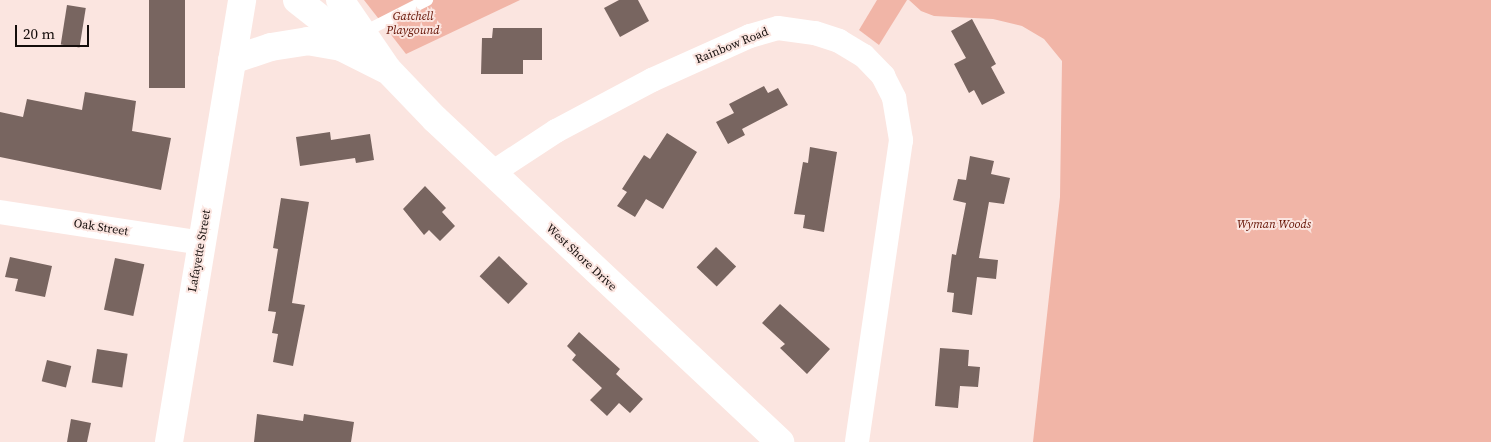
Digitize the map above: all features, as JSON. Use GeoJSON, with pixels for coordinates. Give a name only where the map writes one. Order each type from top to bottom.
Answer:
{"type":"FeatureCollection","features":[{"type":"Feature","properties":{"kind":"main road","name":"Lafayette Street"},"geometry":{"type":"LineString","coordinates":[[169,442],[242,0]]}},
{"type":"Feature","properties":{"kind":"main road","name":"West Shore Drive"},"geometry":{"type":"LineString","coordinates":[[297,0],[388,70],[492,173],[780,442]]}},
{"type":"Feature","properties":{"kind":"main road","name":"West Shore Drive"},"geometry":{"type":"LineString","coordinates":[[340,0],[388,70]]}},
{"type":"Feature","properties":{"kind":"main road"},"geometry":{"type":"LineString","coordinates":[[232,60],[271,47],[307,41],[341,47],[388,70]]}},
{"type":"Feature","properties":{"kind":"street","name":"Rainbow Road"},"geometry":{"type":"LineString","coordinates":[[492,173],[556,131],[652,80],[750,36],[778,28],[815,33],[840,41],[864,56],[883,76],[894,98],[901,140],[857,442]]}},
{"type":"Feature","properties":{"kind":"street","name":"Oak Street"},"geometry":{"type":"LineString","coordinates":[[0,212],[202,243]]}},
{"type":"Feature","properties":{"kind":"lane"},"geometry":{"type":"LineString","coordinates":[[362,33],[427,0]]}},
{"type":"Feature","properties":{"kind":"green space","name":"Gatchell Playgound"},"geometry":{"type":"Polygon","coordinates":[[[364,0],[520,0],[406,54],[364,0]]]}},
{"type":"Feature","properties":{"kind":"green space"},"geometry":{"type":"Polygon","coordinates":[[[877,0],[907,0],[879,45],[859,30],[877,0]]]}},
{"type":"Feature","properties":{"kind":"green space","name":"Wyman Woods"},"geometry":{"type":"Polygon","coordinates":[[[909,0],[1491,0],[1491,442],[1033,442],[1060,197],[1062,61],[1044,39],[1022,26],[993,19],[934,16],[921,11],[909,0]]]}},
{"type":"Feature","properties":{"kind":"building"},"geometry":{"type":"Polygon","coordinates":[[[149,0],[185,0],[185,88],[149,88],[149,0]]]}},
{"type":"Feature","properties":{"kind":"building"},"geometry":{"type":"Polygon","coordinates":[[[619,0],[638,0],[649,21],[620,37],[604,8],[619,0]]]}},
{"type":"Feature","properties":{"kind":"building"},"geometry":{"type":"Polygon","coordinates":[[[67,5],[86,8],[80,47],[61,45],[67,5]]]}},
{"type":"Feature","properties":{"kind":"building"},"geometry":{"type":"Polygon","coordinates":[[[972,19],[996,64],[991,67],[1005,93],[982,105],[974,90],[969,93],[954,64],[966,58],[951,31],[972,19]]]}},
{"type":"Feature","properties":{"kind":"building"},"geometry":{"type":"Polygon","coordinates":[[[493,28],[542,28],[542,60],[523,60],[523,74],[481,74],[482,38],[492,38],[493,28]]]}},
{"type":"Feature","properties":{"kind":"building"},"geometry":{"type":"Polygon","coordinates":[[[764,86],[768,93],[778,88],[788,105],[742,129],[745,135],[728,144],[716,122],[734,113],[729,104],[764,86]]]}},
{"type":"Feature","properties":{"kind":"building"},"geometry":{"type":"Polygon","coordinates":[[[85,92],[136,101],[132,131],[171,138],[161,190],[0,157],[0,112],[23,117],[27,99],[82,110],[85,92]]]}},
{"type":"Feature","properties":{"kind":"building"},"geometry":{"type":"Polygon","coordinates":[[[330,132],[331,140],[370,134],[374,160],[356,163],[355,158],[300,166],[296,137],[330,132]]]}},
{"type":"Feature","properties":{"kind":"building"},"geometry":{"type":"Polygon","coordinates":[[[667,133],[697,152],[663,209],[646,199],[635,217],[617,206],[627,192],[622,189],[644,155],[650,159],[667,133]]]}},
{"type":"Feature","properties":{"kind":"building"},"geometry":{"type":"Polygon","coordinates":[[[810,147],[837,152],[824,232],[803,228],[805,215],[794,214],[803,162],[808,163],[810,147]]]}},
{"type":"Feature","properties":{"kind":"building"},"geometry":{"type":"Polygon","coordinates":[[[970,156],[994,161],[991,174],[1010,178],[1004,204],[989,202],[979,258],[998,260],[996,279],[977,277],[972,315],[952,312],[954,293],[947,292],[952,254],[956,255],[966,203],[953,200],[958,179],[966,180],[970,156]]]}},
{"type":"Feature","properties":{"kind":"building"},"geometry":{"type":"Polygon","coordinates":[[[425,186],[446,208],[442,212],[455,226],[440,241],[429,230],[424,235],[403,209],[425,186]]]}},
{"type":"Feature","properties":{"kind":"building"},"geometry":{"type":"Polygon","coordinates":[[[281,198],[309,202],[292,303],[305,305],[293,366],[273,362],[278,334],[272,333],[276,312],[268,311],[278,249],[273,248],[281,198]]]}},
{"type":"Feature","properties":{"kind":"building"},"geometry":{"type":"Polygon","coordinates":[[[716,247],[736,266],[717,287],[697,267],[716,247]]]}},
{"type":"Feature","properties":{"kind":"building"},"geometry":{"type":"Polygon","coordinates":[[[499,256],[528,284],[508,304],[480,276],[499,256]]]}},
{"type":"Feature","properties":{"kind":"building"},"geometry":{"type":"Polygon","coordinates":[[[10,257],[52,266],[45,297],[15,291],[18,279],[5,277],[10,257]]]}},
{"type":"Feature","properties":{"kind":"building"},"geometry":{"type":"Polygon","coordinates":[[[115,258],[144,264],[133,316],[104,310],[115,258]]]}},
{"type":"Feature","properties":{"kind":"building"},"geometry":{"type":"Polygon","coordinates":[[[780,304],[830,349],[807,374],[780,348],[785,344],[762,323],[780,304]]]}},
{"type":"Feature","properties":{"kind":"building"},"geometry":{"type":"Polygon","coordinates":[[[579,332],[620,369],[616,374],[643,399],[630,413],[619,403],[607,416],[590,400],[602,388],[572,360],[576,355],[567,346],[579,332]]]}},
{"type":"Feature","properties":{"kind":"building"},"geometry":{"type":"Polygon","coordinates":[[[940,348],[969,350],[968,366],[980,367],[978,387],[960,386],[958,408],[935,406],[940,348]]]}},
{"type":"Feature","properties":{"kind":"building"},"geometry":{"type":"Polygon","coordinates":[[[97,349],[128,354],[122,387],[92,383],[97,349]]]}},
{"type":"Feature","properties":{"kind":"building"},"geometry":{"type":"Polygon","coordinates":[[[47,360],[71,366],[66,387],[42,381],[47,360]]]}},
{"type":"Feature","properties":{"kind":"building"},"geometry":{"type":"Polygon","coordinates":[[[257,414],[303,421],[304,414],[354,422],[351,442],[254,442],[257,414]]]}},
{"type":"Feature","properties":{"kind":"building"},"geometry":{"type":"Polygon","coordinates":[[[71,419],[91,423],[87,442],[67,442],[71,419]]]}}]}
